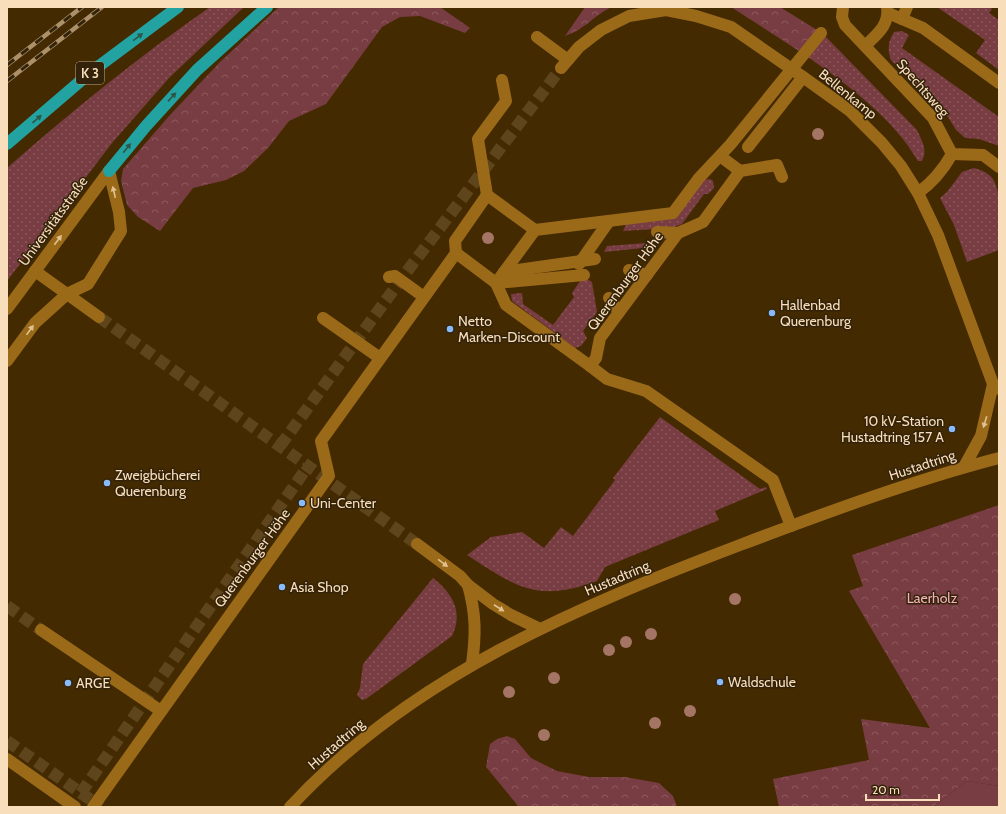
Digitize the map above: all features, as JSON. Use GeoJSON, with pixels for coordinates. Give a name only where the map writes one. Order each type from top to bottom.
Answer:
{"type":"FeatureCollection","features":[{"type":"Feature","properties":{"kind":"highway","name":"K 3"},"geometry":{"type":"LineString","coordinates":[[7,144],[91,72],[178,7]]}},
{"type":"Feature","properties":{"kind":"highway"},"geometry":{"type":"LineString","coordinates":[[109,171],[146,126],[197,70],[267,7]]}},
{"type":"Feature","properties":{"kind":"street","name":"Spechtsweg"},"geometry":{"type":"LineString","coordinates":[[842,7],[842,17],[845,25],[933,118],[952,154]]}},
{"type":"Feature","properties":{"kind":"street"},"geometry":{"type":"LineString","coordinates":[[902,19],[907,7]]}},
{"type":"Feature","properties":{"kind":"street","name":"Bellenkamp"},"geometry":{"type":"LineString","coordinates":[[537,38],[565,64],[579,47],[601,30],[629,16],[666,10],[696,16],[731,27],[849,110],[882,143],[901,166],[918,193],[938,235],[996,387],[981,436],[964,467]]}},
{"type":"Feature","properties":{"kind":"street"},"geometry":{"type":"LineString","coordinates":[[864,46],[885,24],[888,10],[902,19],[923,28],[999,83]]}},
{"type":"Feature","properties":{"kind":"street","name":"Querenburger Höhe"},"geometry":{"type":"LineString","coordinates":[[535,230],[673,213],[699,178],[730,145],[819,35]]}},
{"type":"Feature","properties":{"kind":"street"},"geometry":{"type":"LineString","coordinates":[[748,147],[804,77]]}},
{"type":"Feature","properties":{"kind":"street"},"geometry":{"type":"LineString","coordinates":[[496,283],[535,230],[488,195],[478,139],[506,101],[502,80]]}},
{"type":"Feature","properties":{"kind":"street"},"geometry":{"type":"LineString","coordinates":[[918,193],[928,186],[944,168],[952,154],[983,155],[999,167]]}},
{"type":"Feature","properties":{"kind":"street"},"geometry":{"type":"LineString","coordinates":[[720,156],[740,171],[777,165],[782,177]]}},
{"type":"Feature","properties":{"kind":"street"},"geometry":{"type":"LineString","coordinates":[[7,361],[35,323],[66,294],[88,284],[121,231],[120,212],[109,171]]}},
{"type":"Feature","properties":{"kind":"street","name":"Universitätsstraße"},"geometry":{"type":"LineString","coordinates":[[7,309],[109,171]]}},
{"type":"Feature","properties":{"kind":"street","name":"Querenburger Höhe"},"geometry":{"type":"LineString","coordinates":[[590,366],[596,358],[600,338],[678,234],[703,222],[740,171]]}},
{"type":"Feature","properties":{"kind":"street","name":"Querenburger Höhe"},"geometry":{"type":"LineString","coordinates":[[93,807],[329,476],[321,441],[456,253],[455,241],[488,195]]}},
{"type":"Feature","properties":{"kind":"street"},"geometry":{"type":"LineString","coordinates":[[570,276],[609,221]]}},
{"type":"Feature","properties":{"kind":"street"},"geometry":{"type":"LineString","coordinates":[[657,232],[678,234]]}},
{"type":"Feature","properties":{"kind":"street"},"geometry":{"type":"LineString","coordinates":[[596,239],[610,238]]}},
{"type":"Feature","properties":{"kind":"street"},"geometry":{"type":"LineString","coordinates":[[456,253],[496,283],[506,305],[590,366],[607,378],[646,391],[773,480],[791,526]]}},
{"type":"Feature","properties":{"kind":"street"},"geometry":{"type":"LineString","coordinates":[[504,272],[595,259]]}},
{"type":"Feature","properties":{"kind":"street"},"geometry":{"type":"LineString","coordinates":[[629,270],[647,275]]}},
{"type":"Feature","properties":{"kind":"street"},"geometry":{"type":"LineString","coordinates":[[35,271],[99,317]]}},
{"type":"Feature","properties":{"kind":"street"},"geometry":{"type":"LineString","coordinates":[[496,283],[584,275]]}},
{"type":"Feature","properties":{"kind":"street"},"geometry":{"type":"LineString","coordinates":[[389,277],[395,276],[424,297]]}},
{"type":"Feature","properties":{"kind":"street"},"geometry":{"type":"LineString","coordinates":[[609,298],[619,312]]}},
{"type":"Feature","properties":{"kind":"street"},"geometry":{"type":"LineString","coordinates":[[323,318],[380,358]]}},
{"type":"Feature","properties":{"kind":"street","name":"Hustadtring"},"geometry":{"type":"LineString","coordinates":[[290,807],[340,759],[381,725],[472,664],[540,628],[664,574],[791,526],[964,467],[999,458]]}},
{"type":"Feature","properties":{"kind":"street"},"geometry":{"type":"LineString","coordinates":[[417,544],[460,576],[468,585],[511,615],[540,628]]}},
{"type":"Feature","properties":{"kind":"street"},"geometry":{"type":"LineString","coordinates":[[468,585],[474,608],[476,634],[472,664]]}},
{"type":"Feature","properties":{"kind":"street"},"geometry":{"type":"LineString","coordinates":[[41,630],[161,712]]}},
{"type":"Feature","properties":{"kind":"street"},"geometry":{"type":"LineString","coordinates":[[7,760],[75,807]]}},
{"type":"Feature","properties":{"kind":"green space"},"geometry":{"type":"Polygon","coordinates":[[[210,7],[244,7],[169,78],[112,143],[7,281],[7,168],[106,85],[157,45],[210,7]]]}},
{"type":"Feature","properties":{"kind":"green space"},"geometry":{"type":"Polygon","coordinates":[[[279,7],[440,7],[470,28],[465,33],[420,16],[400,17],[382,27],[326,104],[289,121],[268,148],[244,171],[226,180],[193,188],[160,231],[138,217],[127,205],[121,181],[123,169],[170,115],[220,62],[279,7]]]}},
{"type":"Feature","properties":{"kind":"green space"},"geometry":{"type":"Polygon","coordinates":[[[585,7],[612,7],[579,30],[565,36],[585,7]]]}},
{"type":"Feature","properties":{"kind":"green space"},"geometry":{"type":"Polygon","coordinates":[[[731,7],[780,7],[817,30],[799,51],[731,7]]]}},
{"type":"Feature","properties":{"kind":"green space"},"geometry":{"type":"Polygon","coordinates":[[[937,7],[989,7],[992,9],[989,13],[999,20],[999,70],[976,53],[985,40],[937,7]]]}},
{"type":"Feature","properties":{"kind":"green space"},"geometry":{"type":"Polygon","coordinates":[[[902,31],[909,35],[902,48],[999,117],[999,146],[979,139],[965,138],[956,130],[948,117],[891,60],[889,52],[890,39],[894,32],[902,31]]]}},
{"type":"Feature","properties":{"kind":"green space"},"geometry":{"type":"Polygon","coordinates":[[[825,36],[917,130],[924,149],[924,157],[922,161],[918,161],[896,130],[869,103],[808,57],[825,36]]]}},
{"type":"Feature","properties":{"kind":"green space"},"geometry":{"type":"Polygon","coordinates":[[[974,168],[989,175],[993,179],[999,196],[999,250],[967,262],[954,225],[940,198],[947,192],[962,172],[974,168]]]}},
{"type":"Feature","properties":{"kind":"green space"},"geometry":{"type":"Polygon","coordinates":[[[710,179],[713,181],[714,188],[708,194],[704,194],[682,224],[672,228],[623,231],[627,223],[676,216],[703,180],[710,179]]]}},
{"type":"Feature","properties":{"kind":"green space"},"geometry":{"type":"Polygon","coordinates":[[[646,243],[643,248],[604,252],[607,246],[646,243]]]}},
{"type":"Feature","properties":{"kind":"green space"},"geometry":{"type":"Polygon","coordinates":[[[587,279],[592,282],[597,312],[583,331],[587,338],[581,346],[575,348],[512,301],[511,294],[522,293],[523,304],[553,325],[574,297],[572,293],[580,281],[587,279]]]}},
{"type":"Feature","properties":{"kind":"green space"},"geometry":{"type":"Polygon","coordinates":[[[660,417],[760,489],[766,487],[767,489],[715,511],[719,520],[605,567],[597,581],[576,588],[558,591],[542,591],[528,588],[500,576],[467,555],[491,537],[522,532],[544,548],[561,527],[573,536],[615,480],[613,478],[660,417]]]}},
{"type":"Feature","properties":{"kind":"green space","name":"Laerholz"},"geometry":{"type":"Polygon","coordinates":[[[999,505],[999,786],[967,781],[933,807],[779,807],[773,779],[869,760],[861,719],[930,728],[849,591],[863,586],[852,555],[999,505]]]}},
{"type":"Feature","properties":{"kind":"green space"},"geometry":{"type":"Polygon","coordinates":[[[433,578],[446,590],[454,604],[457,619],[452,636],[366,699],[362,700],[357,695],[360,688],[363,664],[433,578]]]}},
{"type":"Feature","properties":{"kind":"green space"},"geometry":{"type":"Polygon","coordinates":[[[507,736],[515,739],[531,758],[557,771],[589,777],[625,777],[659,783],[673,796],[677,807],[519,807],[486,767],[490,744],[497,739],[507,736]]]}},
{"type":"Feature","properties":{"kind":"green space"},"geometry":{"type":"Polygon","coordinates":[[[967,781],[999,786],[999,807],[933,807],[967,781]]]}},
{"type":"Feature","properties":{"kind":"tunnel"},"geometry":{"type":"LineString","coordinates":[[280,446],[405,274],[561,68]]}},
{"type":"Feature","properties":{"kind":"tunnel"},"geometry":{"type":"LineString","coordinates":[[99,317],[417,544]]}},
{"type":"Feature","properties":{"kind":"tunnel"},"geometry":{"type":"LineString","coordinates":[[81,793],[308,466]]}},
{"type":"Feature","properties":{"kind":"tunnel"},"geometry":{"type":"LineString","coordinates":[[7,606],[41,630]]}},
{"type":"Feature","properties":{"kind":"tunnel"},"geometry":{"type":"LineString","coordinates":[[7,741],[101,807]]}},
{"type":"Feature","properties":{"kind":"railway"},"geometry":{"type":"LineString","coordinates":[[7,65],[82,7]]}},
{"type":"Feature","properties":{"kind":"railway"},"geometry":{"type":"LineString","coordinates":[[7,81],[102,7]]}},
{"type":"Feature","properties":{"kind":"place","name":"Hallenbad Querenburg"},"geometry":{"type":"Point","coordinates":[772,313]}},
{"type":"Feature","properties":{"kind":"place","name":"Netto Marken-Discount"},"geometry":{"type":"Point","coordinates":[450,329]}},
{"type":"Feature","properties":{"kind":"place","name":"10 kV-Station Hustadtring 157 A"},"geometry":{"type":"Point","coordinates":[952,429]}},
{"type":"Feature","properties":{"kind":"place","name":"Zweigbücherei Querenburg"},"geometry":{"type":"Point","coordinates":[107,483]}},
{"type":"Feature","properties":{"kind":"place","name":"Uni-Center"},"geometry":{"type":"Point","coordinates":[302,503]}},
{"type":"Feature","properties":{"kind":"place","name":"Asia Shop"},"geometry":{"type":"Point","coordinates":[282,587]}},
{"type":"Feature","properties":{"kind":"place","name":"Waldschule"},"geometry":{"type":"Point","coordinates":[720,682]}},
{"type":"Feature","properties":{"kind":"place","name":"ARGE"},"geometry":{"type":"Point","coordinates":[68,683]}}]}
